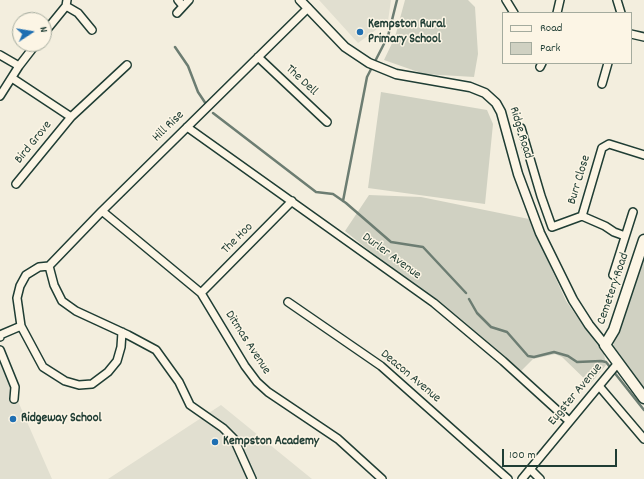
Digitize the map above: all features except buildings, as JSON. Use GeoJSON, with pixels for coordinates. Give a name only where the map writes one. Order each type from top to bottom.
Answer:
{"type":"FeatureCollection","features":[{"type":"Feature","properties":{"kind":"main road","name":"Cemetery Road"},"geometry":{"type":"LineString","coordinates":[[604,345],[614,330],[644,240]]}},
{"type":"Feature","properties":{"kind":"main road","name":"Ridge Road"},"geometry":{"type":"LineString","coordinates":[[604,345],[610,354],[614,368],[644,398]]}},
{"type":"Feature","properties":{"kind":"street"},"geometry":{"type":"LineString","coordinates":[[178,0],[182,6]]}},
{"type":"Feature","properties":{"kind":"street"},"geometry":{"type":"LineString","coordinates":[[177,12],[189,0]]}},
{"type":"Feature","properties":{"kind":"street","name":"Ridge Road"},"geometry":{"type":"LineString","coordinates":[[300,0],[345,47],[373,64],[396,74],[470,87],[485,93],[496,103],[501,112],[518,174],[540,233],[573,300],[604,345]]}},
{"type":"Feature","properties":{"kind":"street"},"geometry":{"type":"LineString","coordinates":[[506,0],[513,12]]}},
{"type":"Feature","properties":{"kind":"street"},"geometry":{"type":"LineString","coordinates":[[557,12],[560,0]]}},
{"type":"Feature","properties":{"kind":"street"},"geometry":{"type":"LineString","coordinates":[[617,0],[621,12]]}},
{"type":"Feature","properties":{"kind":"street"},"geometry":{"type":"LineString","coordinates":[[52,22],[66,2],[78,13],[92,30]]}},
{"type":"Feature","properties":{"kind":"street","name":"Hill Rise"},"geometry":{"type":"LineString","coordinates":[[49,266],[102,210],[308,8]]}},
{"type":"Feature","properties":{"kind":"street"},"geometry":{"type":"LineString","coordinates":[[632,34],[644,37]]}},
{"type":"Feature","properties":{"kind":"street"},"geometry":{"type":"LineString","coordinates":[[0,96],[30,52]]}},
{"type":"Feature","properties":{"kind":"street"},"geometry":{"type":"LineString","coordinates":[[0,55],[19,66]]}},
{"type":"Feature","properties":{"kind":"street","name":"The Dell"},"geometry":{"type":"LineString","coordinates":[[258,57],[327,122]]}},
{"type":"Feature","properties":{"kind":"street"},"geometry":{"type":"LineString","coordinates":[[602,84],[608,64]]}},
{"type":"Feature","properties":{"kind":"street","name":"Bird Grove"},"geometry":{"type":"LineString","coordinates":[[16,184],[71,117],[127,65]]}},
{"type":"Feature","properties":{"kind":"street","name":"Bird Grove"},"geometry":{"type":"LineString","coordinates":[[12,78],[71,117]]}},
{"type":"Feature","properties":{"kind":"street","name":"Durler Avenue"},"geometry":{"type":"LineString","coordinates":[[187,127],[434,303],[504,361],[568,421]]}},
{"type":"Feature","properties":{"kind":"street"},"geometry":{"type":"LineString","coordinates":[[521,128],[540,196],[552,227],[582,216]]}},
{"type":"Feature","properties":{"kind":"street","name":"Burr Close"},"geometry":{"type":"LineString","coordinates":[[625,236],[582,216],[602,148],[609,144],[644,155]]}},
{"type":"Feature","properties":{"kind":"street","name":"The Hoo"},"geometry":{"type":"LineString","coordinates":[[201,293],[292,201]]}},
{"type":"Feature","properties":{"kind":"street","name":"Ditmas Avenue"},"geometry":{"type":"LineString","coordinates":[[102,210],[201,293],[245,366],[257,382],[268,392],[338,439],[382,479]]}},
{"type":"Feature","properties":{"kind":"street"},"geometry":{"type":"LineString","coordinates":[[613,275],[633,212]]}},
{"type":"Feature","properties":{"kind":"street"},"geometry":{"type":"LineString","coordinates":[[122,332],[121,347],[117,361],[108,372],[96,382],[79,385],[66,381],[43,366],[21,326],[17,298],[20,286],[26,275],[39,267],[49,266],[54,284],[62,301],[76,311],[122,332],[156,350],[179,382],[190,405],[223,428],[234,439],[252,479]]}},
{"type":"Feature","properties":{"kind":"street","name":"Deacon Avenue"},"geometry":{"type":"LineString","coordinates":[[288,302],[381,366],[508,479]]}},
{"type":"Feature","properties":{"kind":"street"},"geometry":{"type":"LineString","coordinates":[[0,337],[0,335],[21,326]]}},
{"type":"Feature","properties":{"kind":"street"},"geometry":{"type":"LineString","coordinates":[[0,350],[15,387],[14,399]]}},
{"type":"Feature","properties":{"kind":"street","name":"Eugster Avenue"},"geometry":{"type":"LineString","coordinates":[[522,479],[568,421],[614,368]]}},
{"type":"Feature","properties":{"kind":"street"},"geometry":{"type":"LineString","coordinates":[[599,386],[644,439]]}},
{"type":"Feature","properties":{"kind":"street"},"geometry":{"type":"LineString","coordinates":[[530,469],[540,479]]}},
{"type":"Feature","properties":{"kind":"shaded area","name":"Kempston Rural Primary School"},"geometry":{"type":"Polygon","coordinates":[[[319,0],[391,0],[388,21],[358,43],[319,0]]]}},
{"type":"Feature","properties":{"kind":"shaded area","name":"Ridgeway School"},"geometry":{"type":"Polygon","coordinates":[[[0,360],[52,479],[0,479],[0,360]]]}},
{"type":"Feature","properties":{"kind":"shaded area","name":"Kempston Academy"},"geometry":{"type":"Polygon","coordinates":[[[221,405],[312,479],[108,479],[221,405]]]}},
{"type":"Feature","properties":{"kind":"green space"},"geometry":{"type":"Polygon","coordinates":[[[405,0],[468,0],[475,7],[478,54],[474,77],[424,74],[384,60],[395,37],[405,0]]]}},
{"type":"Feature","properties":{"kind":"green space"},"geometry":{"type":"Polygon","coordinates":[[[381,92],[487,110],[493,124],[485,204],[368,188],[381,92]]]}},
{"type":"Feature","properties":{"kind":"green space"},"geometry":{"type":"Polygon","coordinates":[[[369,195],[421,197],[529,219],[566,301],[604,354],[606,365],[590,384],[562,357],[555,354],[533,359],[520,372],[345,231],[369,195]]]}},
{"type":"Feature","properties":{"kind":"green space"},"geometry":{"type":"Polygon","coordinates":[[[644,248],[644,392],[623,364],[613,346],[644,248]]]}},
{"type":"Feature","properties":{"kind":"waterway"},"geometry":{"type":"LineString","coordinates":[[343,201],[367,77],[388,36],[397,0]]}},
{"type":"Feature","properties":{"kind":"waterway"},"geometry":{"type":"LineString","coordinates":[[175,47],[188,66],[198,92],[206,104]]}},
{"type":"Feature","properties":{"kind":"waterway"},"geometry":{"type":"LineString","coordinates":[[213,113],[316,192],[333,194],[346,203],[391,242],[423,247],[466,293]]}},
{"type":"Feature","properties":{"kind":"waterway"},"geometry":{"type":"LineString","coordinates":[[469,299],[477,313],[491,327],[507,332],[528,356],[534,357],[554,352],[568,356],[577,362],[606,362],[644,410]]}},
{"type":"Feature","properties":{"kind":"place","name":"Kempston Rural Primary School"},"geometry":{"type":"Point","coordinates":[360,32]}},
{"type":"Feature","properties":{"kind":"place","name":"Ridgeway School"},"geometry":{"type":"Point","coordinates":[13,419]}},
{"type":"Feature","properties":{"kind":"place","name":"Kempston Academy"},"geometry":{"type":"Point","coordinates":[215,442]}}]}
